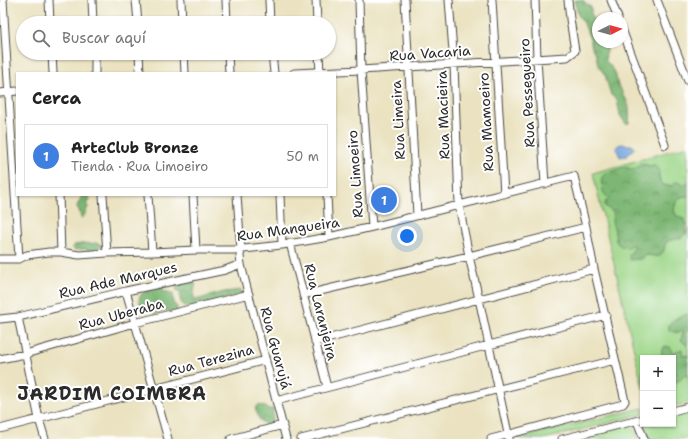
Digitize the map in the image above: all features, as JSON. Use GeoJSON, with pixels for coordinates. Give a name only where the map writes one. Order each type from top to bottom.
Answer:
{"type":"FeatureCollection","features":[{"type":"Feature","properties":{"kind":"street"},"geometry":{"type":"LineString","coordinates":[[3,0],[19,259]]}},
{"type":"Feature","properties":{"kind":"street"},"geometry":{"type":"LineString","coordinates":[[49,0],[50,16]]}},
{"type":"Feature","properties":{"kind":"street"},"geometry":{"type":"LineString","coordinates":[[92,0],[93,16]]}},
{"type":"Feature","properties":{"kind":"street"},"geometry":{"type":"LineString","coordinates":[[136,0],[137,16]]}},
{"type":"Feature","properties":{"kind":"street"},"geometry":{"type":"LineString","coordinates":[[181,0],[182,16]]}},
{"type":"Feature","properties":{"kind":"street"},"geometry":{"type":"LineString","coordinates":[[226,0],[227,16]]}},
{"type":"Feature","properties":{"kind":"street"},"geometry":{"type":"LineString","coordinates":[[269,0],[270,16]]}},
{"type":"Feature","properties":{"kind":"street"},"geometry":{"type":"LineString","coordinates":[[316,0],[317,16]]}},
{"type":"Feature","properties":{"kind":"street","name":"Rua Limoeiro"},"geometry":{"type":"LineString","coordinates":[[359,0],[361,70],[372,227]]}},
{"type":"Feature","properties":{"kind":"street","name":"Rua Limeira"},"geometry":{"type":"LineString","coordinates":[[405,0],[417,215]]}},
{"type":"Feature","properties":{"kind":"street","name":"Rua Macieira"},"geometry":{"type":"LineString","coordinates":[[449,0],[454,64],[459,205],[509,437]]}},
{"type":"Feature","properties":{"kind":"street","name":"Rua Mamoeiro"},"geometry":{"type":"LineString","coordinates":[[492,0],[504,194]]}},
{"type":"Feature","properties":{"kind":"street","name":"Rua Pessegueiro"},"geometry":{"type":"LineString","coordinates":[[535,0],[537,59],[545,184]]}},
{"type":"Feature","properties":{"kind":"street","name":"Rua Vacaria"},"geometry":{"type":"LineString","coordinates":[[320,72],[567,57],[575,51],[568,0]]}},
{"type":"Feature","properties":{"kind":"street"},"geometry":{"type":"LineString","coordinates":[[611,0],[616,12]]}},
{"type":"Feature","properties":{"kind":"street"},"geometry":{"type":"LineString","coordinates":[[657,0],[688,81]]}},
{"type":"Feature","properties":{"kind":"street"},"geometry":{"type":"LineString","coordinates":[[628,46],[665,145]]}},
{"type":"Feature","properties":{"kind":"street"},"geometry":{"type":"LineString","coordinates":[[52,60],[53,72]]}},
{"type":"Feature","properties":{"kind":"street"},"geometry":{"type":"LineString","coordinates":[[94,60],[95,72]]}},
{"type":"Feature","properties":{"kind":"street"},"geometry":{"type":"LineString","coordinates":[[139,60],[140,72]]}},
{"type":"Feature","properties":{"kind":"street"},"geometry":{"type":"LineString","coordinates":[[184,60],[185,72]]}},
{"type":"Feature","properties":{"kind":"street"},"geometry":{"type":"LineString","coordinates":[[228,60],[229,72]]}},
{"type":"Feature","properties":{"kind":"street"},"geometry":{"type":"LineString","coordinates":[[273,60],[274,72]]}},
{"type":"Feature","properties":{"kind":"street"},"geometry":{"type":"LineString","coordinates":[[319,60],[320,72]]}},
{"type":"Feature","properties":{"kind":"street"},"geometry":{"type":"LineString","coordinates":[[0,92],[16,91]]}},
{"type":"Feature","properties":{"kind":"street","name":"Rua Mangueira"},"geometry":{"type":"LineString","coordinates":[[0,259],[19,259],[34,253],[61,252],[79,255],[107,252],[241,250],[286,244],[329,237],[372,227],[574,176],[586,227]]}},
{"type":"Feature","properties":{"kind":"street"},"geometry":{"type":"LineString","coordinates":[[59,196],[61,252]]}},
{"type":"Feature","properties":{"kind":"street"},"geometry":{"type":"LineString","coordinates":[[104,196],[107,252]]}},
{"type":"Feature","properties":{"kind":"street"},"geometry":{"type":"LineString","coordinates":[[148,196],[152,252]]}},
{"type":"Feature","properties":{"kind":"street"},"geometry":{"type":"LineString","coordinates":[[193,196],[196,250]]}},
{"type":"Feature","properties":{"kind":"street","name":"Rua Guarujá"},"geometry":{"type":"LineString","coordinates":[[238,196],[241,264],[286,439]]}},
{"type":"Feature","properties":{"kind":"street","name":"Rua Laranjeira"},"geometry":{"type":"LineString","coordinates":[[280,196],[286,244],[303,295],[327,387]]}},
{"type":"Feature","properties":{"kind":"street"},"geometry":{"type":"LineString","coordinates":[[327,196],[329,237]]}},
{"type":"Feature","properties":{"kind":"street"},"geometry":{"type":"LineString","coordinates":[[303,295],[586,227],[594,269],[606,315],[625,402],[623,404],[509,437],[491,439]]}},
{"type":"Feature","properties":{"kind":"street","name":"Rua Ade Marques"},"geometry":{"type":"LineString","coordinates":[[0,320],[225,270],[241,264]]}},
{"type":"Feature","properties":{"kind":"street"},"geometry":{"type":"LineString","coordinates":[[315,342],[594,269]]}},
{"type":"Feature","properties":{"kind":"street"},"geometry":{"type":"LineString","coordinates":[[126,291],[168,439]]}},
{"type":"Feature","properties":{"kind":"street","name":"Rua Uberaba"},"geometry":{"type":"LineString","coordinates":[[0,359],[25,354],[135,323],[249,294]]}},
{"type":"Feature","properties":{"kind":"street"},"geometry":{"type":"LineString","coordinates":[[276,401],[606,315]]}},
{"type":"Feature","properties":{"kind":"street"},"geometry":{"type":"LineString","coordinates":[[18,317],[44,439]]}},
{"type":"Feature","properties":{"kind":"street","name":"Rua Terezina"},"geometry":{"type":"LineString","coordinates":[[0,429],[266,360]]}},
{"type":"Feature","properties":{"kind":"street"},"geometry":{"type":"LineString","coordinates":[[301,439],[615,360]]}},
{"type":"Feature","properties":{"kind":"street"},"geometry":{"type":"LineString","coordinates":[[676,410],[688,407]]}},
{"type":"Feature","properties":{"kind":"street"},"geometry":{"type":"LineString","coordinates":[[562,439],[582,437],[640,420]]}},
{"type":"Feature","properties":{"kind":"street"},"geometry":{"type":"LineString","coordinates":[[231,439],[283,425]]}},
{"type":"Feature","properties":{"kind":"street"},"geometry":{"type":"LineString","coordinates":[[641,427],[644,439]]}},
{"type":"Feature","properties":{"kind":"green space"},"geometry":{"type":"Polygon","coordinates":[[[574,0],[583,0],[591,7],[592,48],[583,21],[579,17],[574,0]]]}},
{"type":"Feature","properties":{"kind":"green space"},"geometry":{"type":"Polygon","coordinates":[[[592,48],[607,48],[605,60],[615,72],[618,86],[627,101],[629,123],[626,124],[620,115],[617,100],[611,95],[605,75],[598,65],[596,55],[592,48]]]}},
{"type":"Feature","properties":{"kind":"green space"},"geometry":{"type":"Polygon","coordinates":[[[688,146],[688,181],[685,184],[671,186],[664,185],[659,179],[655,165],[638,167],[633,170],[628,168],[610,172],[601,181],[609,198],[605,206],[614,213],[613,217],[616,241],[632,245],[636,249],[640,259],[647,255],[654,256],[664,251],[664,246],[667,241],[686,234],[688,228],[688,314],[678,317],[669,325],[669,330],[673,332],[680,332],[684,330],[681,340],[688,346],[688,356],[682,355],[682,349],[661,355],[640,355],[640,376],[593,173],[688,146]]]}},
{"type":"Feature","properties":{"kind":"green space"},"geometry":{"type":"Polygon","coordinates":[[[640,163],[650,166],[655,165],[659,169],[660,182],[664,185],[672,186],[675,182],[685,184],[688,181],[688,196],[679,198],[676,202],[675,208],[676,215],[685,220],[686,231],[680,238],[667,241],[660,256],[649,255],[640,259],[630,260],[629,255],[635,247],[632,244],[628,248],[617,243],[612,222],[614,213],[605,206],[605,202],[609,198],[603,192],[602,177],[609,172],[621,168],[633,170],[638,167],[640,163]]]}},
{"type":"Feature","properties":{"kind":"green space"},"geometry":{"type":"Polygon","coordinates":[[[82,196],[89,196],[90,201],[86,203],[88,207],[84,216],[81,218],[77,207],[82,196]]]}},
{"type":"Feature","properties":{"kind":"green space"},"geometry":{"type":"Polygon","coordinates":[[[688,196],[688,228],[685,220],[676,215],[674,210],[679,198],[688,196]]]}},
{"type":"Feature","properties":{"kind":"green space"},"geometry":{"type":"Polygon","coordinates":[[[98,243],[102,246],[92,251],[86,249],[74,250],[73,248],[74,245],[98,243]]]}},
{"type":"Feature","properties":{"kind":"green space"},"geometry":{"type":"Polygon","coordinates":[[[187,274],[192,278],[195,284],[194,299],[224,292],[242,290],[240,295],[189,308],[184,306],[181,302],[181,292],[177,291],[176,286],[182,277],[187,274]]]}},
{"type":"Feature","properties":{"kind":"green space"},"geometry":{"type":"Polygon","coordinates":[[[158,287],[163,288],[164,292],[173,294],[174,304],[177,307],[177,311],[174,312],[168,310],[155,314],[152,312],[154,309],[151,305],[144,307],[140,304],[139,299],[145,291],[158,287]]]}},
{"type":"Feature","properties":{"kind":"green space"},"geometry":{"type":"Polygon","coordinates":[[[688,314],[688,346],[681,340],[684,331],[675,332],[669,330],[669,326],[673,321],[688,314]]]}},
{"type":"Feature","properties":{"kind":"green space"},"geometry":{"type":"Polygon","coordinates":[[[665,346],[670,347],[672,353],[682,349],[682,355],[688,355],[688,375],[683,376],[676,382],[676,355],[661,355],[662,349],[665,346]]]}},
{"type":"Feature","properties":{"kind":"green space"},"geometry":{"type":"Polygon","coordinates":[[[688,375],[688,403],[676,405],[676,382],[683,376],[688,375]]]}},
{"type":"Feature","properties":{"kind":"green space"},"geometry":{"type":"Polygon","coordinates":[[[259,405],[266,407],[267,409],[273,409],[271,425],[266,425],[259,419],[255,408],[259,405]]]}},
{"type":"Feature","properties":{"kind":"green space"},"geometry":{"type":"Polygon","coordinates":[[[640,409],[640,415],[544,439],[519,439],[521,437],[640,409]]]}},
{"type":"Feature","properties":{"kind":"green space"},"geometry":{"type":"Polygon","coordinates":[[[688,411],[688,439],[647,439],[644,427],[676,427],[676,414],[688,411]]]}},
{"type":"Feature","properties":{"kind":"green space"},"geometry":{"type":"Polygon","coordinates":[[[627,425],[636,432],[638,439],[588,439],[591,436],[627,425]]]}},
{"type":"Feature","properties":{"kind":"water"},"geometry":{"type":"Polygon","coordinates":[[[626,144],[632,145],[634,149],[627,156],[620,157],[616,149],[617,146],[626,144]]]}},
{"type":"Feature","properties":{"kind":"place","name":"ArteClub Bronze"},"geometry":{"type":"Point","coordinates":[384,200]}},
{"type":"Feature","properties":{"kind":"district","name":"JARDIM COIMBRA"},"geometry":{"type":"Point","coordinates":[112,394]}}]}
